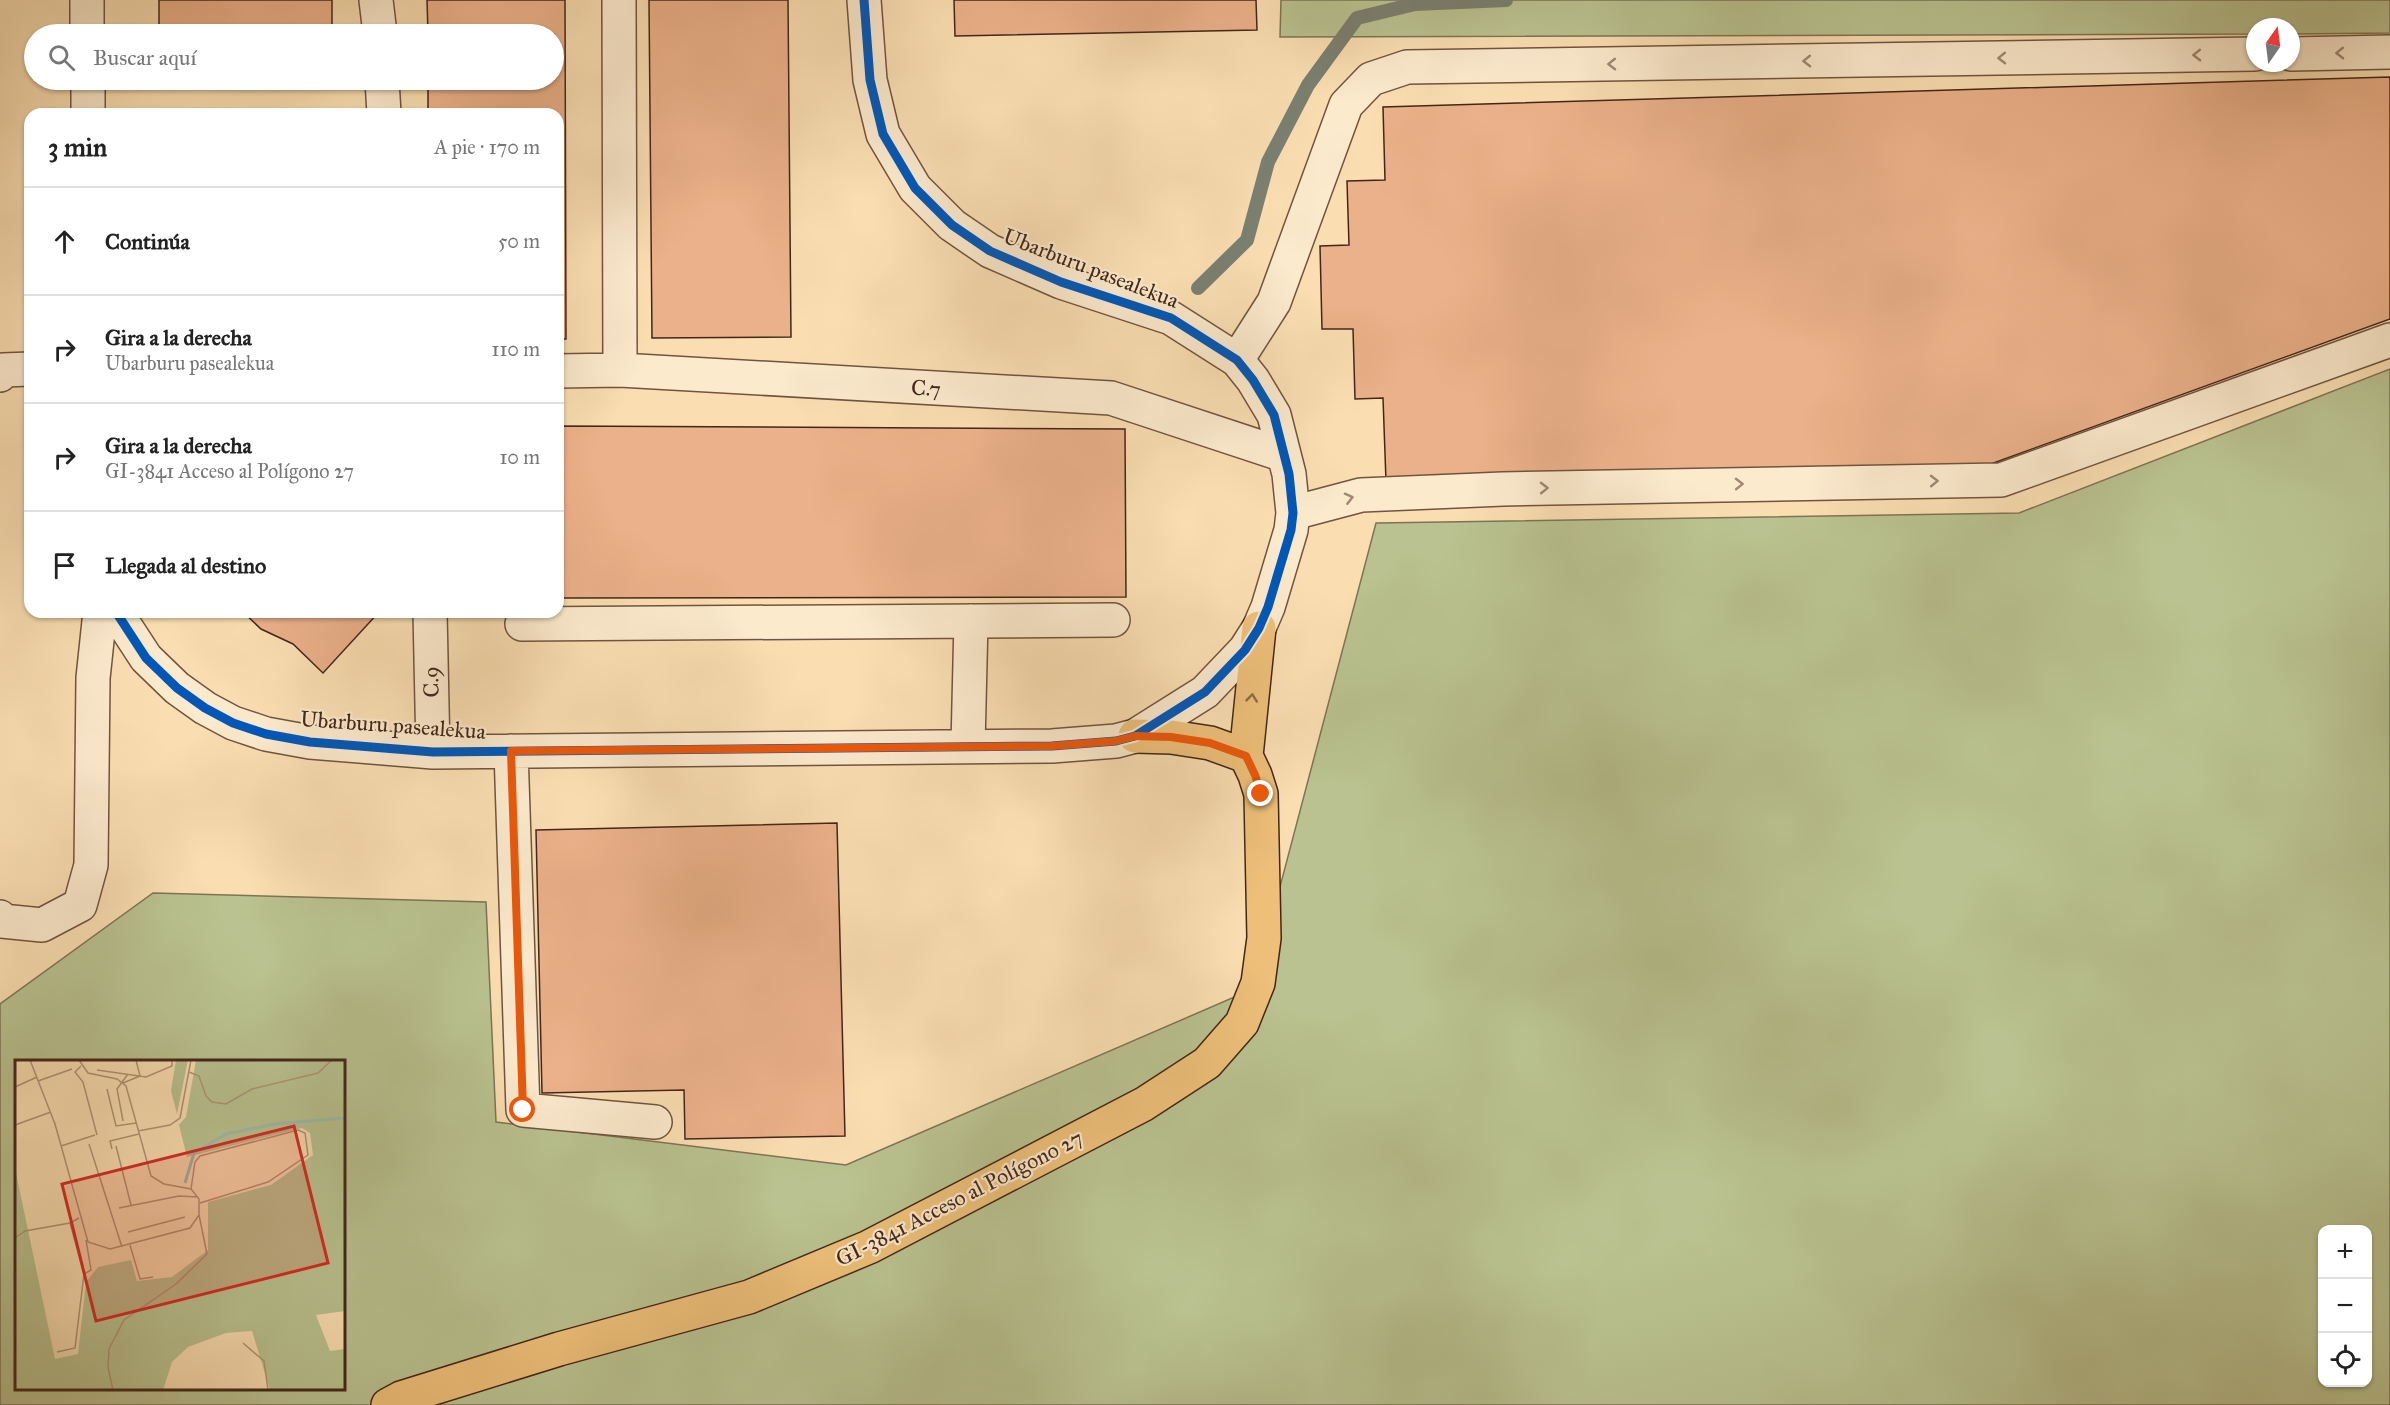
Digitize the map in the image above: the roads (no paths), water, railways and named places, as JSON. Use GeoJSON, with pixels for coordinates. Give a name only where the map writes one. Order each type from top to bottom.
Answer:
{"type":"FeatureCollection","features":[{"type":"Feature","properties":{"kind":"main road","name":"Ubarburu pasealekua"},"geometry":{"type":"LineString","coordinates":[[1135,736],[1171,737],[1210,743],[1246,756],[1259,628]]}},
{"type":"Feature","properties":{"kind":"main road","name":"GI-3841 Acceso al Polígono 27"},"geometry":{"type":"LineString","coordinates":[[388,1405],[401,1398],[559,1349],[750,1297],[868,1247],[1144,1104],[1207,1064],[1242,1023],[1258,983],[1264,938],[1261,794],[1246,756]]}},
{"type":"Feature","properties":{"kind":"street"},"geometry":{"type":"LineString","coordinates":[[87,0],[87,24]]}},
{"type":"Feature","properties":{"kind":"street"},"geometry":{"type":"LineString","coordinates":[[376,0],[379,24]]}},
{"type":"Feature","properties":{"kind":"street"},"geometry":{"type":"LineString","coordinates":[[619,0],[620,370]]}},
{"type":"Feature","properties":{"kind":"street","name":"Ubarburu pasealekua"},"geometry":{"type":"LineString","coordinates":[[120,618],[146,658],[177,688],[205,708],[233,723],[266,734],[310,742],[433,752],[968,745],[1052,746],[1116,741],[1135,736],[1205,692],[1245,650],[1259,628],[1268,607],[1291,530],[1293,513],[1289,474],[1274,415],[1253,380],[1237,360],[1171,318],[1061,282],[990,251],[952,225],[915,188],[883,134],[870,80],[864,0]]}},
{"type":"Feature","properties":{"kind":"street"},"geometry":{"type":"LineString","coordinates":[[2300,54],[2390,52]]}},
{"type":"Feature","properties":{"kind":"street"},"geometry":{"type":"LineString","coordinates":[[1237,360],[1274,302],[1346,105],[1371,79],[1407,67],[2246,54]]}},
{"type":"Feature","properties":{"kind":"street"},"geometry":{"type":"LineString","coordinates":[[88,90],[88,108]]}},
{"type":"Feature","properties":{"kind":"street"},"geometry":{"type":"LineString","coordinates":[[383,90],[384,108]]}},
{"type":"Feature","properties":{"kind":"street"},"geometry":{"type":"LineString","coordinates":[[1293,513],[1361,495],[1503,489],[2001,480],[2390,339]]}},
{"type":"Feature","properties":{"kind":"street"},"geometry":{"type":"LineString","coordinates":[[0,375],[3,370],[24,369]]}},
{"type":"Feature","properties":{"kind":"street","name":"C.7"},"geometry":{"type":"LineString","coordinates":[[564,371],[620,370],[1111,398],[1284,455]]}},
{"type":"Feature","properties":{"kind":"street"},"geometry":{"type":"LineString","coordinates":[[1,921],[42,925],[80,905],[91,865],[93,678],[99,618]]}},
{"type":"Feature","properties":{"kind":"street","name":"C.9"},"geometry":{"type":"LineString","coordinates":[[430,618],[433,752]]}},
{"type":"Feature","properties":{"kind":"street"},"geometry":{"type":"LineString","coordinates":[[522,624],[1113,620]]}},
{"type":"Feature","properties":{"kind":"street"},"geometry":{"type":"LineString","coordinates":[[968,745],[971,621]]}},
{"type":"Feature","properties":{"kind":"street"},"geometry":{"type":"LineString","coordinates":[[511,751],[523,1110],[655,1122]]}},
{"type":"Feature","properties":{"kind":"waterway"},"geometry":{"type":"LineString","coordinates":[[1198,288],[1247,240],[1268,162],[1308,85],[1357,18],[1415,4],[1506,0]]}}]}
